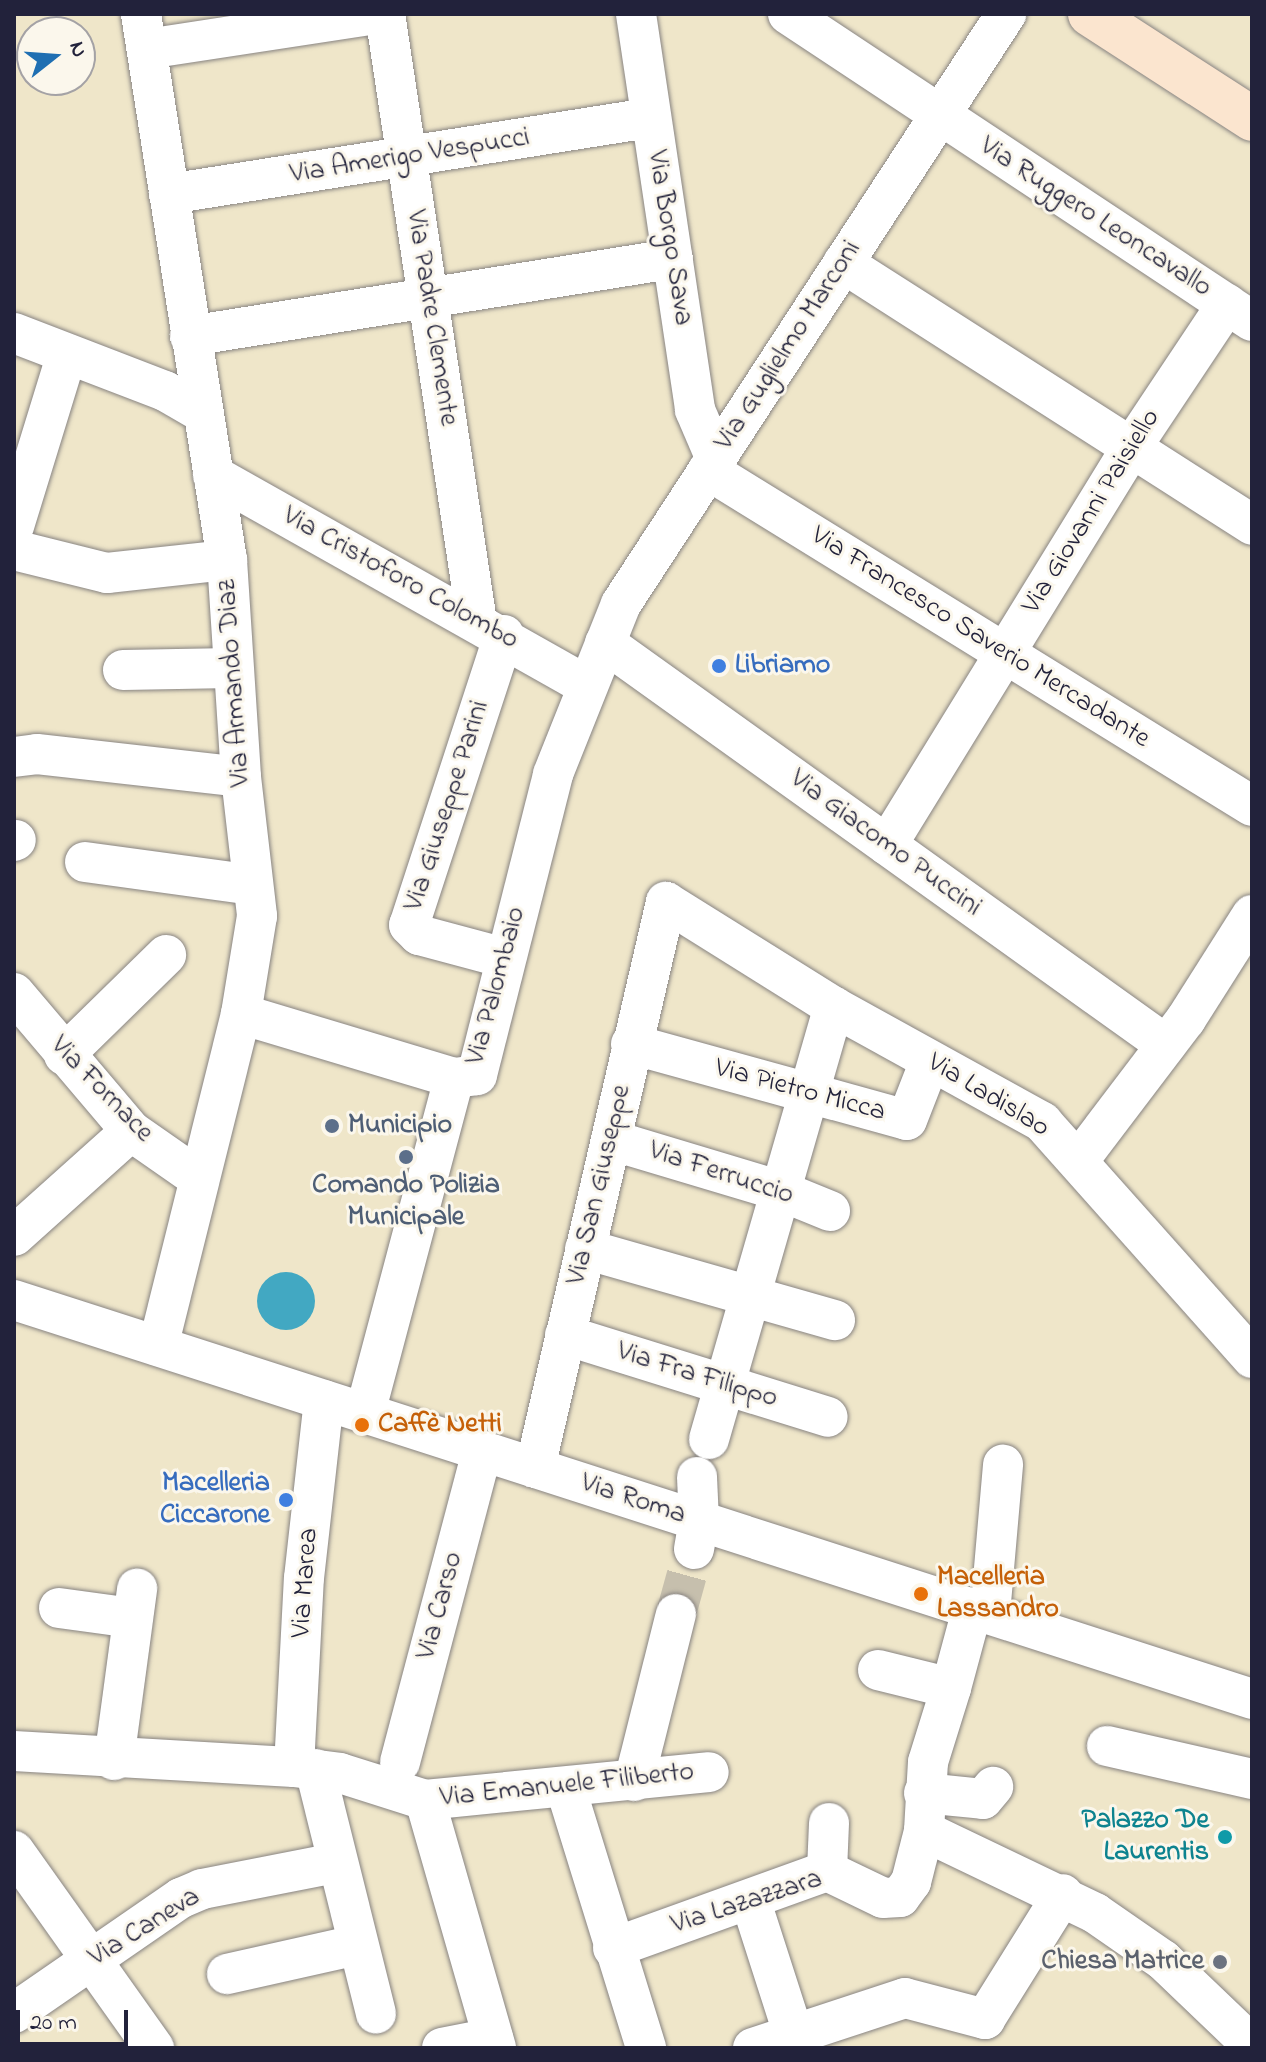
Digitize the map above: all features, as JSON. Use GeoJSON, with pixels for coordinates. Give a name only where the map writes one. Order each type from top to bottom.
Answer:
{"type":"FeatureCollection","features":[{"type":"Feature","properties":{"kind":"main road"},"geometry":{"type":"LineString","coordinates":[[1090,14],[1252,119]]}},
{"type":"Feature","properties":{"kind":"street"},"geometry":{"type":"LineString","coordinates":[[144,31],[376,14]]}},
{"type":"Feature","properties":{"kind":"street","name":"Via Padre Clemente"},"geometry":{"type":"LineString","coordinates":[[385,14],[428,300],[490,629]]}},
{"type":"Feature","properties":{"kind":"street","name":"Via Ruggero Leoncavallo"},"geometry":{"type":"LineString","coordinates":[[788,14],[1240,313]]}},
{"type":"Feature","properties":{"kind":"street","name":"Via Guglielmo Marconi"},"geometry":{"type":"LineString","coordinates":[[586,685],[621,604],[1006,14]]}},
{"type":"Feature","properties":{"kind":"street","name":"Via Borgo Sava"},"geometry":{"type":"LineString","coordinates":[[644,16],[650,118],[695,410],[712,464]]}},
{"type":"Feature","properties":{"kind":"street","name":"Via Armando Diaz"},"geometry":{"type":"LineString","coordinates":[[144,31],[227,560],[241,777],[257,916],[241,1014],[197,1177],[158,1346]]}},
{"type":"Feature","properties":{"kind":"street","name":"Via Amerigo Vespucci"},"geometry":{"type":"LineString","coordinates":[[169,194],[407,159],[650,118]]}},
{"type":"Feature","properties":{"kind":"street"},"geometry":{"type":"LineString","coordinates":[[190,336],[673,259]]}},
{"type":"Feature","properties":{"kind":"street"},"geometry":{"type":"LineString","coordinates":[[843,263],[1252,525]]}},
{"type":"Feature","properties":{"kind":"street","name":"Via Giovanni Paisiello"},"geometry":{"type":"LineString","coordinates":[[887,845],[1131,448],[1240,313]]}},
{"type":"Feature","properties":{"kind":"street"},"geometry":{"type":"LineString","coordinates":[[14,333],[165,391],[203,413]]}},
{"type":"Feature","properties":{"kind":"street"},"geometry":{"type":"LineString","coordinates":[[16,512],[67,354]]}},
{"type":"Feature","properties":{"kind":"street","name":"Via Francesco Saverio Mercadante"},"geometry":{"type":"LineString","coordinates":[[712,464],[1003,653],[1252,806]]}},
{"type":"Feature","properties":{"kind":"street","name":"Via Cristoforo Colombo"},"geometry":{"type":"LineString","coordinates":[[213,475],[586,685]]}},
{"type":"Feature","properties":{"kind":"street"},"geometry":{"type":"LineString","coordinates":[[14,550],[107,573],[227,560]]}},
{"type":"Feature","properties":{"kind":"street","name":"Via Giuseppe Parini"},"geometry":{"type":"LineString","coordinates":[[490,629],[409,925],[419,935],[505,958]]}},
{"type":"Feature","properties":{"kind":"street","name":"Via Giacomo Puccini"},"geometry":{"type":"LineString","coordinates":[[605,643],[1166,1045]]}},
{"type":"Feature","properties":{"kind":"street"},"geometry":{"type":"LineString","coordinates":[[123,670],[232,668]]}},
{"type":"Feature","properties":{"kind":"street","name":"Via Palombaio"},"geometry":{"type":"LineString","coordinates":[[365,1413],[454,1078],[477,1075],[553,774],[586,685]]}},
{"type":"Feature","properties":{"kind":"street"},"geometry":{"type":"LineString","coordinates":[[14,757],[37,754],[241,777]]}},
{"type":"Feature","properties":{"kind":"street"},"geometry":{"type":"LineString","coordinates":[[85,862],[252,885]]}},
{"type":"Feature","properties":{"kind":"street","name":"Via Ladislao"},"geometry":{"type":"LineString","coordinates":[[666,902],[834,1007],[1042,1122],[1251,1355]]}},
{"type":"Feature","properties":{"kind":"street","name":"Via San Giuseppe"},"geometry":{"type":"LineString","coordinates":[[535,1468],[666,902]]}},
{"type":"Feature","properties":{"kind":"street"},"geometry":{"type":"LineString","coordinates":[[1079,1160],[1166,1045],[1252,915]]}},
{"type":"Feature","properties":{"kind":"street"},"geometry":{"type":"LineString","coordinates":[[64,1055],[166,955]]}},
{"type":"Feature","properties":{"kind":"street","name":"Via Fornace"},"geometry":{"type":"LineString","coordinates":[[14,993],[131,1131],[197,1177]]}},
{"type":"Feature","properties":{"kind":"street"},"geometry":{"type":"LineString","coordinates":[[709,1439],[834,1007]]}},
{"type":"Feature","properties":{"kind":"street"},"geometry":{"type":"LineString","coordinates":[[241,1014],[454,1078]]}},
{"type":"Feature","properties":{"kind":"street","name":"Via Pietro Micca"},"geometry":{"type":"LineString","coordinates":[[631,1044],[907,1120],[930,1061]]}},
{"type":"Feature","properties":{"kind":"street"},"geometry":{"type":"LineString","coordinates":[[14,1236],[131,1131]]}},
{"type":"Feature","properties":{"kind":"street","name":"Via Ferruccio"},"geometry":{"type":"LineString","coordinates":[[611,1140],[781,1191],[830,1211]]}},
{"type":"Feature","properties":{"kind":"street"},"geometry":{"type":"LineString","coordinates":[[585,1249],[835,1320]]}},
{"type":"Feature","properties":{"kind":"street","name":"Via Roma"},"geometry":{"type":"LineString","coordinates":[[14,1300],[535,1468],[696,1535],[981,1612],[1252,1699]]}},
{"type":"Feature","properties":{"kind":"street","name":"Via Fra Filippo"},"geometry":{"type":"LineString","coordinates":[[565,1335],[828,1417]]}},
{"type":"Feature","properties":{"kind":"street","name":"Via Marea"},"geometry":{"type":"LineString","coordinates":[[324,1400],[304,1578],[305,1768],[336,1863],[376,2013]]}},
{"type":"Feature","properties":{"kind":"street","name":"Via Carso"},"geometry":{"type":"LineString","coordinates":[[400,1762],[482,1451]]}},
{"type":"Feature","properties":{"kind":"street","name":"Via Lazazzara"},"geometry":{"type":"LineString","coordinates":[[613,1948],[751,1902],[827,1871],[883,1898],[900,1897],[911,1882],[951,1688],[981,1612],[1003,1465]]}},
{"type":"Feature","properties":{"kind":"street"},"geometry":{"type":"LineString","coordinates":[[696,1535],[697,1477]]}},
{"type":"Feature","properties":{"kind":"street"},"geometry":{"type":"LineString","coordinates":[[59,1608],[135,1604],[114,1760]]}},
{"type":"Feature","properties":{"kind":"street"},"geometry":{"type":"LineString","coordinates":[[634,1781],[676,1614]]}},
{"type":"Feature","properties":{"kind":"street"},"geometry":{"type":"LineString","coordinates":[[878,1670],[951,1688]]}},
{"type":"Feature","properties":{"kind":"street"},"geometry":{"type":"LineString","coordinates":[[1107,1746],[1252,1779]]}},
{"type":"Feature","properties":{"kind":"street"},"geometry":{"type":"LineString","coordinates":[[15,1752],[114,1760],[305,1768],[425,1800],[494,2043],[442,2048]]}},
{"type":"Feature","properties":{"kind":"street","name":"Via Emanuele Filiberto"},"geometry":{"type":"LineString","coordinates":[[425,1800],[566,1789],[709,1772]]}},
{"type":"Feature","properties":{"kind":"street"},"geometry":{"type":"LineString","coordinates":[[924,1812],[983,1799],[993,1787]]}},
{"type":"Feature","properties":{"kind":"street"},"geometry":{"type":"LineString","coordinates":[[566,1789],[646,2048]]}},
{"type":"Feature","properties":{"kind":"street"},"geometry":{"type":"LineString","coordinates":[[924,1812],[1063,1894],[1163,1960],[1252,2045]]}},
{"type":"Feature","properties":{"kind":"street"},"geometry":{"type":"LineString","coordinates":[[827,1871],[829,1823]]}},
{"type":"Feature","properties":{"kind":"street"},"geometry":{"type":"LineString","coordinates":[[14,1851],[154,2048]]}},
{"type":"Feature","properties":{"kind":"street","name":"Via Caneva"},"geometry":{"type":"LineString","coordinates":[[14,2013],[202,1889],[336,1863]]}},
{"type":"Feature","properties":{"kind":"street"},"geometry":{"type":"LineString","coordinates":[[753,2048],[796,2041],[905,1998],[985,2019],[1063,1894]]}},
{"type":"Feature","properties":{"kind":"street"},"geometry":{"type":"LineString","coordinates":[[751,1902],[796,2041]]}},
{"type":"Feature","properties":{"kind":"street"},"geometry":{"type":"LineString","coordinates":[[227,1974],[357,1945]]}},
{"type":"Feature","properties":{"kind":"water"},"geometry":{"type":"Polygon","coordinates":[[[286,1272],[306,1281],[315,1301],[306,1321],[286,1330],[266,1321],[257,1301],[266,1281],[286,1272]]]}},
{"type":"Feature","properties":{"kind":"tunnel"},"geometry":{"type":"LineString","coordinates":[[676,1614],[694,1549]]}},
{"type":"Feature","properties":{"kind":"place","name":"Libriamo"},"geometry":{"type":"Point","coordinates":[719,666]}},
{"type":"Feature","properties":{"kind":"place","name":"Municipio"},"geometry":{"type":"Point","coordinates":[332,1126]}},
{"type":"Feature","properties":{"kind":"place","name":"Comando Polizia Municipale"},"geometry":{"type":"Point","coordinates":[406,1157]}},
{"type":"Feature","properties":{"kind":"place","name":"Caffè Netti"},"geometry":{"type":"Point","coordinates":[362,1425]}},
{"type":"Feature","properties":{"kind":"place","name":"Macelleria Ciccarone"},"geometry":{"type":"Point","coordinates":[286,1500]}},
{"type":"Feature","properties":{"kind":"place","name":"Macelleria Lassandro"},"geometry":{"type":"Point","coordinates":[921,1594]}},
{"type":"Feature","properties":{"kind":"place","name":"Palazzo De Laurentis"},"geometry":{"type":"Point","coordinates":[1225,1837]}},
{"type":"Feature","properties":{"kind":"place","name":"Chiesa Matrice"},"geometry":{"type":"Point","coordinates":[1220,1962]}}]}
